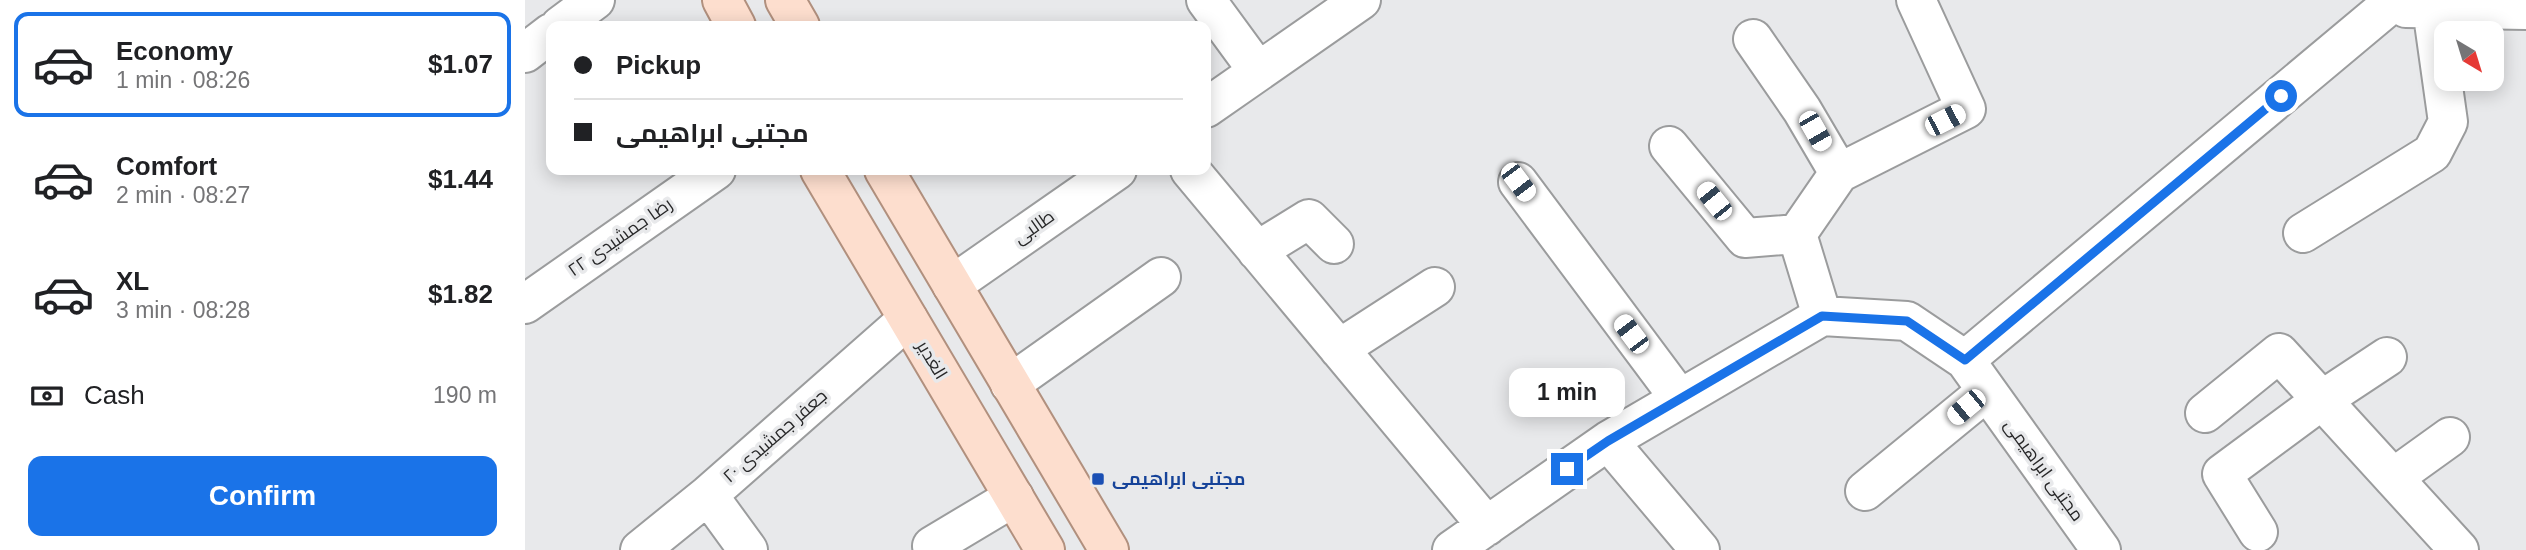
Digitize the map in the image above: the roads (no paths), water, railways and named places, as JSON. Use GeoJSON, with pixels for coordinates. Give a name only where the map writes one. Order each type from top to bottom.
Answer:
{"type":"FeatureCollection","features":[{"type":"Feature","properties":{"kind":"main road"},"geometry":{"type":"LineString","coordinates":[[722,0],[733,21]]}},
{"type":"Feature","properties":{"kind":"main road"},"geometry":{"type":"LineString","coordinates":[[785,0],[797,21]]}},
{"type":"Feature","properties":{"kind":"main road","name":"الغدیر"},"geometry":{"type":"LineString","coordinates":[[823,175],[1045,550]]}},
{"type":"Feature","properties":{"kind":"main road"},"geometry":{"type":"LineString","coordinates":[[887,175],[1109,550]]}},
{"type":"Feature","properties":{"kind":"street"},"geometry":{"type":"LineString","coordinates":[[567,21],[595,0]]}},
{"type":"Feature","properties":{"kind":"street"},"geometry":{"type":"LineString","coordinates":[[1206,0],[1258,71]]}},
{"type":"Feature","properties":{"kind":"street"},"geometry":{"type":"LineString","coordinates":[[1211,104],[1361,0]]}},
{"type":"Feature","properties":{"kind":"street"},"geometry":{"type":"LineString","coordinates":[[1797,234],[1839,173],[1966,109],[1916,0]]}},
{"type":"Feature","properties":{"kind":"street"},"geometry":{"type":"LineString","coordinates":[[1965,360],[2382,4],[2526,10]]}},
{"type":"Feature","properties":{"kind":"street"},"geometry":{"type":"LineString","coordinates":[[2303,233],[2432,153],[2448,122],[2431,8]]}},
{"type":"Feature","properties":{"kind":"street"},"geometry":{"type":"LineString","coordinates":[[525,52],[546,37]]}},
{"type":"Feature","properties":{"kind":"street"},"geometry":{"type":"LineString","coordinates":[[1753,39],[1802,110],[1839,173]]}},
{"type":"Feature","properties":{"kind":"street"},"geometry":{"type":"LineString","coordinates":[[1669,146],[1745,238],[1797,234]]}},
{"type":"Feature","properties":{"kind":"street","name":"رضا جمشیدی ۲۲"},"geometry":{"type":"LineString","coordinates":[[525,304],[673,182],[698,175]]}},
{"type":"Feature","properties":{"kind":"street","name":"طالبی"},"geometry":{"type":"LineString","coordinates":[[952,285],[1110,175]]}},
{"type":"Feature","properties":{"kind":"street"},"geometry":{"type":"LineString","coordinates":[[1194,175],[1487,526]]}},
{"type":"Feature","properties":{"kind":"street"},"geometry":{"type":"LineString","coordinates":[[1518,182],[1679,399]]}},
{"type":"Feature","properties":{"kind":"street"},"geometry":{"type":"LineString","coordinates":[[1257,251],[1309,219],[1334,244]]}},
{"type":"Feature","properties":{"kind":"street"},"geometry":{"type":"LineString","coordinates":[[1452,550],[1608,441],[1822,316],[1797,234]]}},
{"type":"Feature","properties":{"kind":"street"},"geometry":{"type":"LineString","coordinates":[[1010,384],[1161,277]]}},
{"type":"Feature","properties":{"kind":"street"},"geometry":{"type":"LineString","coordinates":[[1339,349],[1435,287]]}},
{"type":"Feature","properties":{"kind":"street","name":"مجتبی ابراهیمی"},"geometry":{"type":"LineString","coordinates":[[1822,316],[1907,321],[1965,360],[2102,550]]}},
{"type":"Feature","properties":{"kind":"street","name":"جعفر جمشیدی ۲۰"},"geometry":{"type":"LineString","coordinates":[[640,550],[708,495],[908,319]]}},
{"type":"Feature","properties":{"kind":"street"},"geometry":{"type":"LineString","coordinates":[[2205,413],[2279,352],[2459,550]]}},
{"type":"Feature","properties":{"kind":"street"},"geometry":{"type":"LineString","coordinates":[[2258,532],[2222,474],[2322,400],[2387,357]]}},
{"type":"Feature","properties":{"kind":"street"},"geometry":{"type":"LineString","coordinates":[[1865,492],[1987,391]]}},
{"type":"Feature","properties":{"kind":"street"},"geometry":{"type":"LineString","coordinates":[[2393,478],[2450,437]]}},
{"type":"Feature","properties":{"kind":"street"},"geometry":{"type":"LineString","coordinates":[[1608,441],[1700,550]]}},
{"type":"Feature","properties":{"kind":"street"},"geometry":{"type":"LineString","coordinates":[[708,495],[748,550]]}},
{"type":"Feature","properties":{"kind":"street"},"geometry":{"type":"LineString","coordinates":[[932,546],[1014,497]]}},
{"type":"Feature","properties":{"kind":"place","name":"مجتبی ابراهیمی"},"geometry":{"type":"Point","coordinates":[1098,479]}}]}
